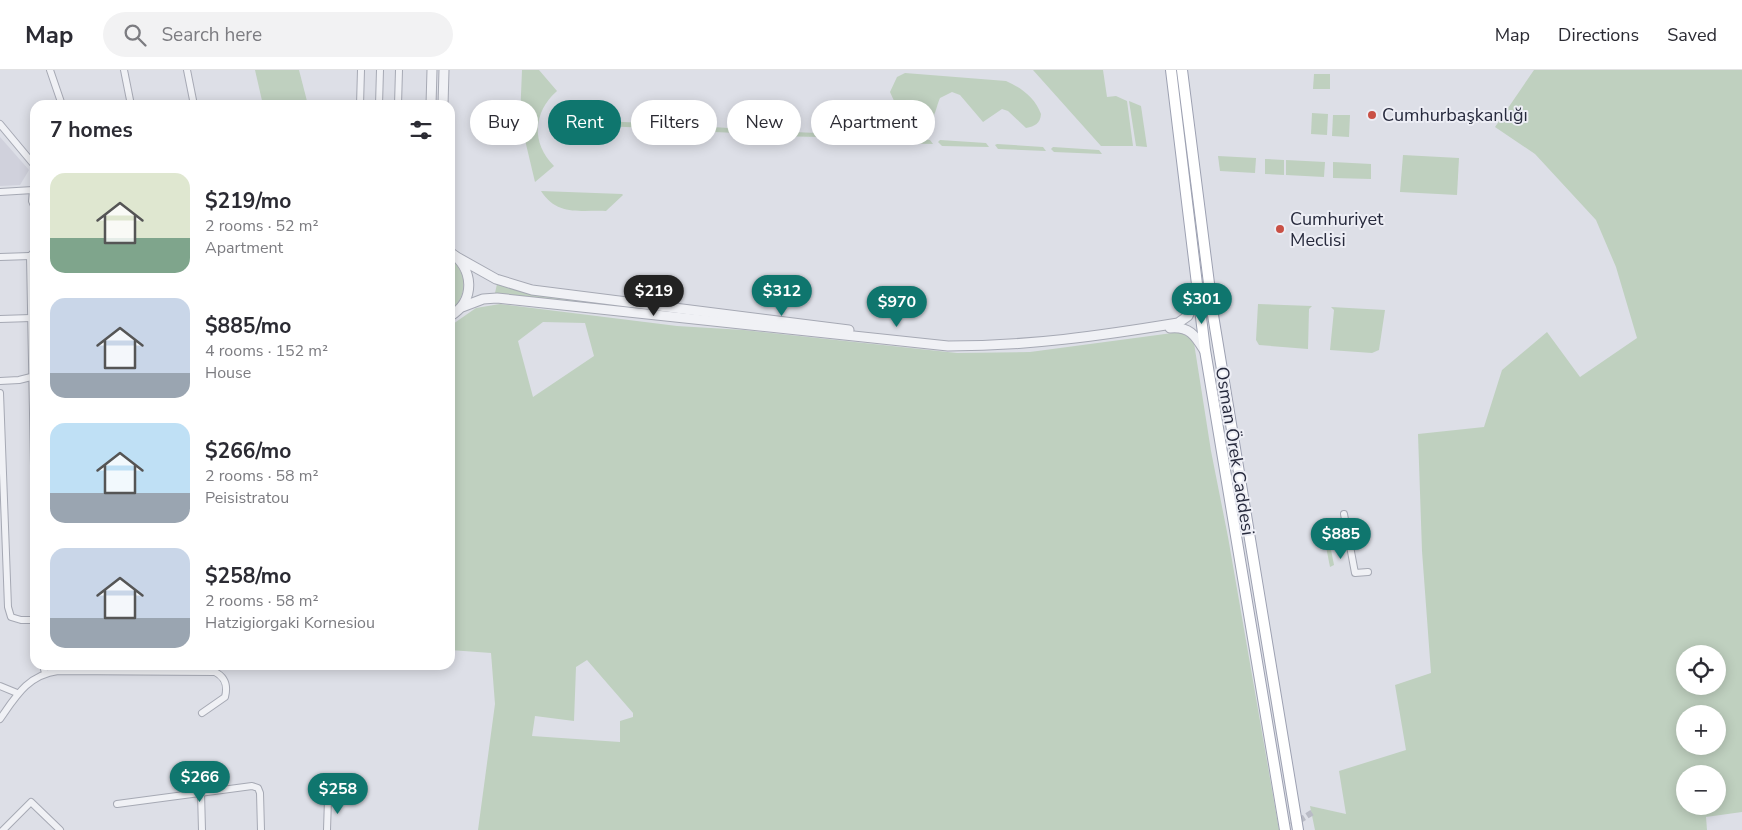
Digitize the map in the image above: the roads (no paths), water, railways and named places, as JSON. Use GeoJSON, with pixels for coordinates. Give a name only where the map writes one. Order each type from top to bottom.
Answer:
{"type":"FeatureCollection","features":[{"type":"Feature","properties":{"kind":"main road","name":"Osman Örek Caddesi"},"geometry":{"type":"LineString","coordinates":[[1171,70],[1204,350],[1285,830]]}},
{"type":"Feature","properties":{"kind":"main road","name":"Osman Örek Caddesi"},"geometry":{"type":"LineString","coordinates":[[1182,70],[1213,315],[1298,830]]}},
{"type":"Feature","properties":{"kind":"street"},"geometry":{"type":"LineString","coordinates":[[50,70],[60,100]]}},
{"type":"Feature","properties":{"kind":"street"},"geometry":{"type":"LineString","coordinates":[[124,70],[131,100]]}},
{"type":"Feature","properties":{"kind":"street"},"geometry":{"type":"LineString","coordinates":[[187,70],[193,100]]}},
{"type":"Feature","properties":{"kind":"street"},"geometry":{"type":"LineString","coordinates":[[360,100],[361,70]]}},
{"type":"Feature","properties":{"kind":"street"},"geometry":{"type":"LineString","coordinates":[[379,100],[380,70]]}},
{"type":"Feature","properties":{"kind":"street"},"geometry":{"type":"LineString","coordinates":[[398,100],[399,70]]}},
{"type":"Feature","properties":{"kind":"street"},"geometry":{"type":"LineString","coordinates":[[432,70],[432,100]]}},
{"type":"Feature","properties":{"kind":"street"},"geometry":{"type":"LineString","coordinates":[[443,100],[444,70]]}},
{"type":"Feature","properties":{"kind":"street"},"geometry":{"type":"LineString","coordinates":[[0,124],[30,160]]}},
{"type":"Feature","properties":{"kind":"street"},"geometry":{"type":"LineString","coordinates":[[0,192],[30,190]]}},
{"type":"Feature","properties":{"kind":"street"},"geometry":{"type":"LineString","coordinates":[[0,257],[30,253]]}},
{"type":"Feature","properties":{"kind":"street"},"geometry":{"type":"LineString","coordinates":[[455,254],[498,280],[532,290],[973,346]]}},
{"type":"Feature","properties":{"kind":"street"},"geometry":{"type":"LineString","coordinates":[[455,255],[464,265],[469,282],[467,297],[462,307]]}},
{"type":"Feature","properties":{"kind":"street"},"geometry":{"type":"LineString","coordinates":[[1111,334],[1178,323],[1188,316],[1197,296]]}},
{"type":"Feature","properties":{"kind":"street"},"geometry":{"type":"LineString","coordinates":[[455,312],[462,307],[483,299],[497,298],[820,334],[948,346],[1024,345],[1179,327],[1190,331],[1204,350]]}},
{"type":"Feature","properties":{"kind":"street"},"geometry":{"type":"LineString","coordinates":[[0,320],[30,318]]}},
{"type":"Feature","properties":{"kind":"street"},"geometry":{"type":"LineString","coordinates":[[0,381],[30,377]]}},
{"type":"Feature","properties":{"kind":"street"},"geometry":{"type":"LineString","coordinates":[[0,393],[8,607],[11,617],[30,620]]}},
{"type":"Feature","properties":{"kind":"street"},"geometry":{"type":"LineString","coordinates":[[1344,514],[1354,573],[1368,572]]}},
{"type":"Feature","properties":{"kind":"street"},"geometry":{"type":"LineString","coordinates":[[0,719],[17,693],[36,677],[45,673],[83,670]]}},
{"type":"Feature","properties":{"kind":"street"},"geometry":{"type":"LineString","coordinates":[[202,713],[226,697],[227,690],[222,675],[209,670]]}},
{"type":"Feature","properties":{"kind":"street"},"geometry":{"type":"LineString","coordinates":[[0,686],[17,693]]}},
{"type":"Feature","properties":{"kind":"street"},"geometry":{"type":"LineString","coordinates":[[117,804],[230,787],[252,786],[258,788],[261,830]]}},
{"type":"Feature","properties":{"kind":"street"},"geometry":{"type":"LineString","coordinates":[[201,792],[202,830]]}},
{"type":"Feature","properties":{"kind":"street"},"geometry":{"type":"LineString","coordinates":[[327,830],[328,799]]}},
{"type":"Feature","properties":{"kind":"street"},"geometry":{"type":"LineString","coordinates":[[3,830],[31,802],[60,830]]}},
{"type":"Feature","properties":{"kind":"tunnel"},"geometry":{"type":"LineString","coordinates":[[1284,830],[1313,812]]}},
{"type":"Feature","properties":{"kind":"place","name":"Cumhurbaşkanlığı"},"geometry":{"type":"Point","coordinates":[1372,115]}},
{"type":"Feature","properties":{"kind":"place","name":"Cumhuriyet Meclisi"},"geometry":{"type":"Point","coordinates":[1280,229]}}]}
